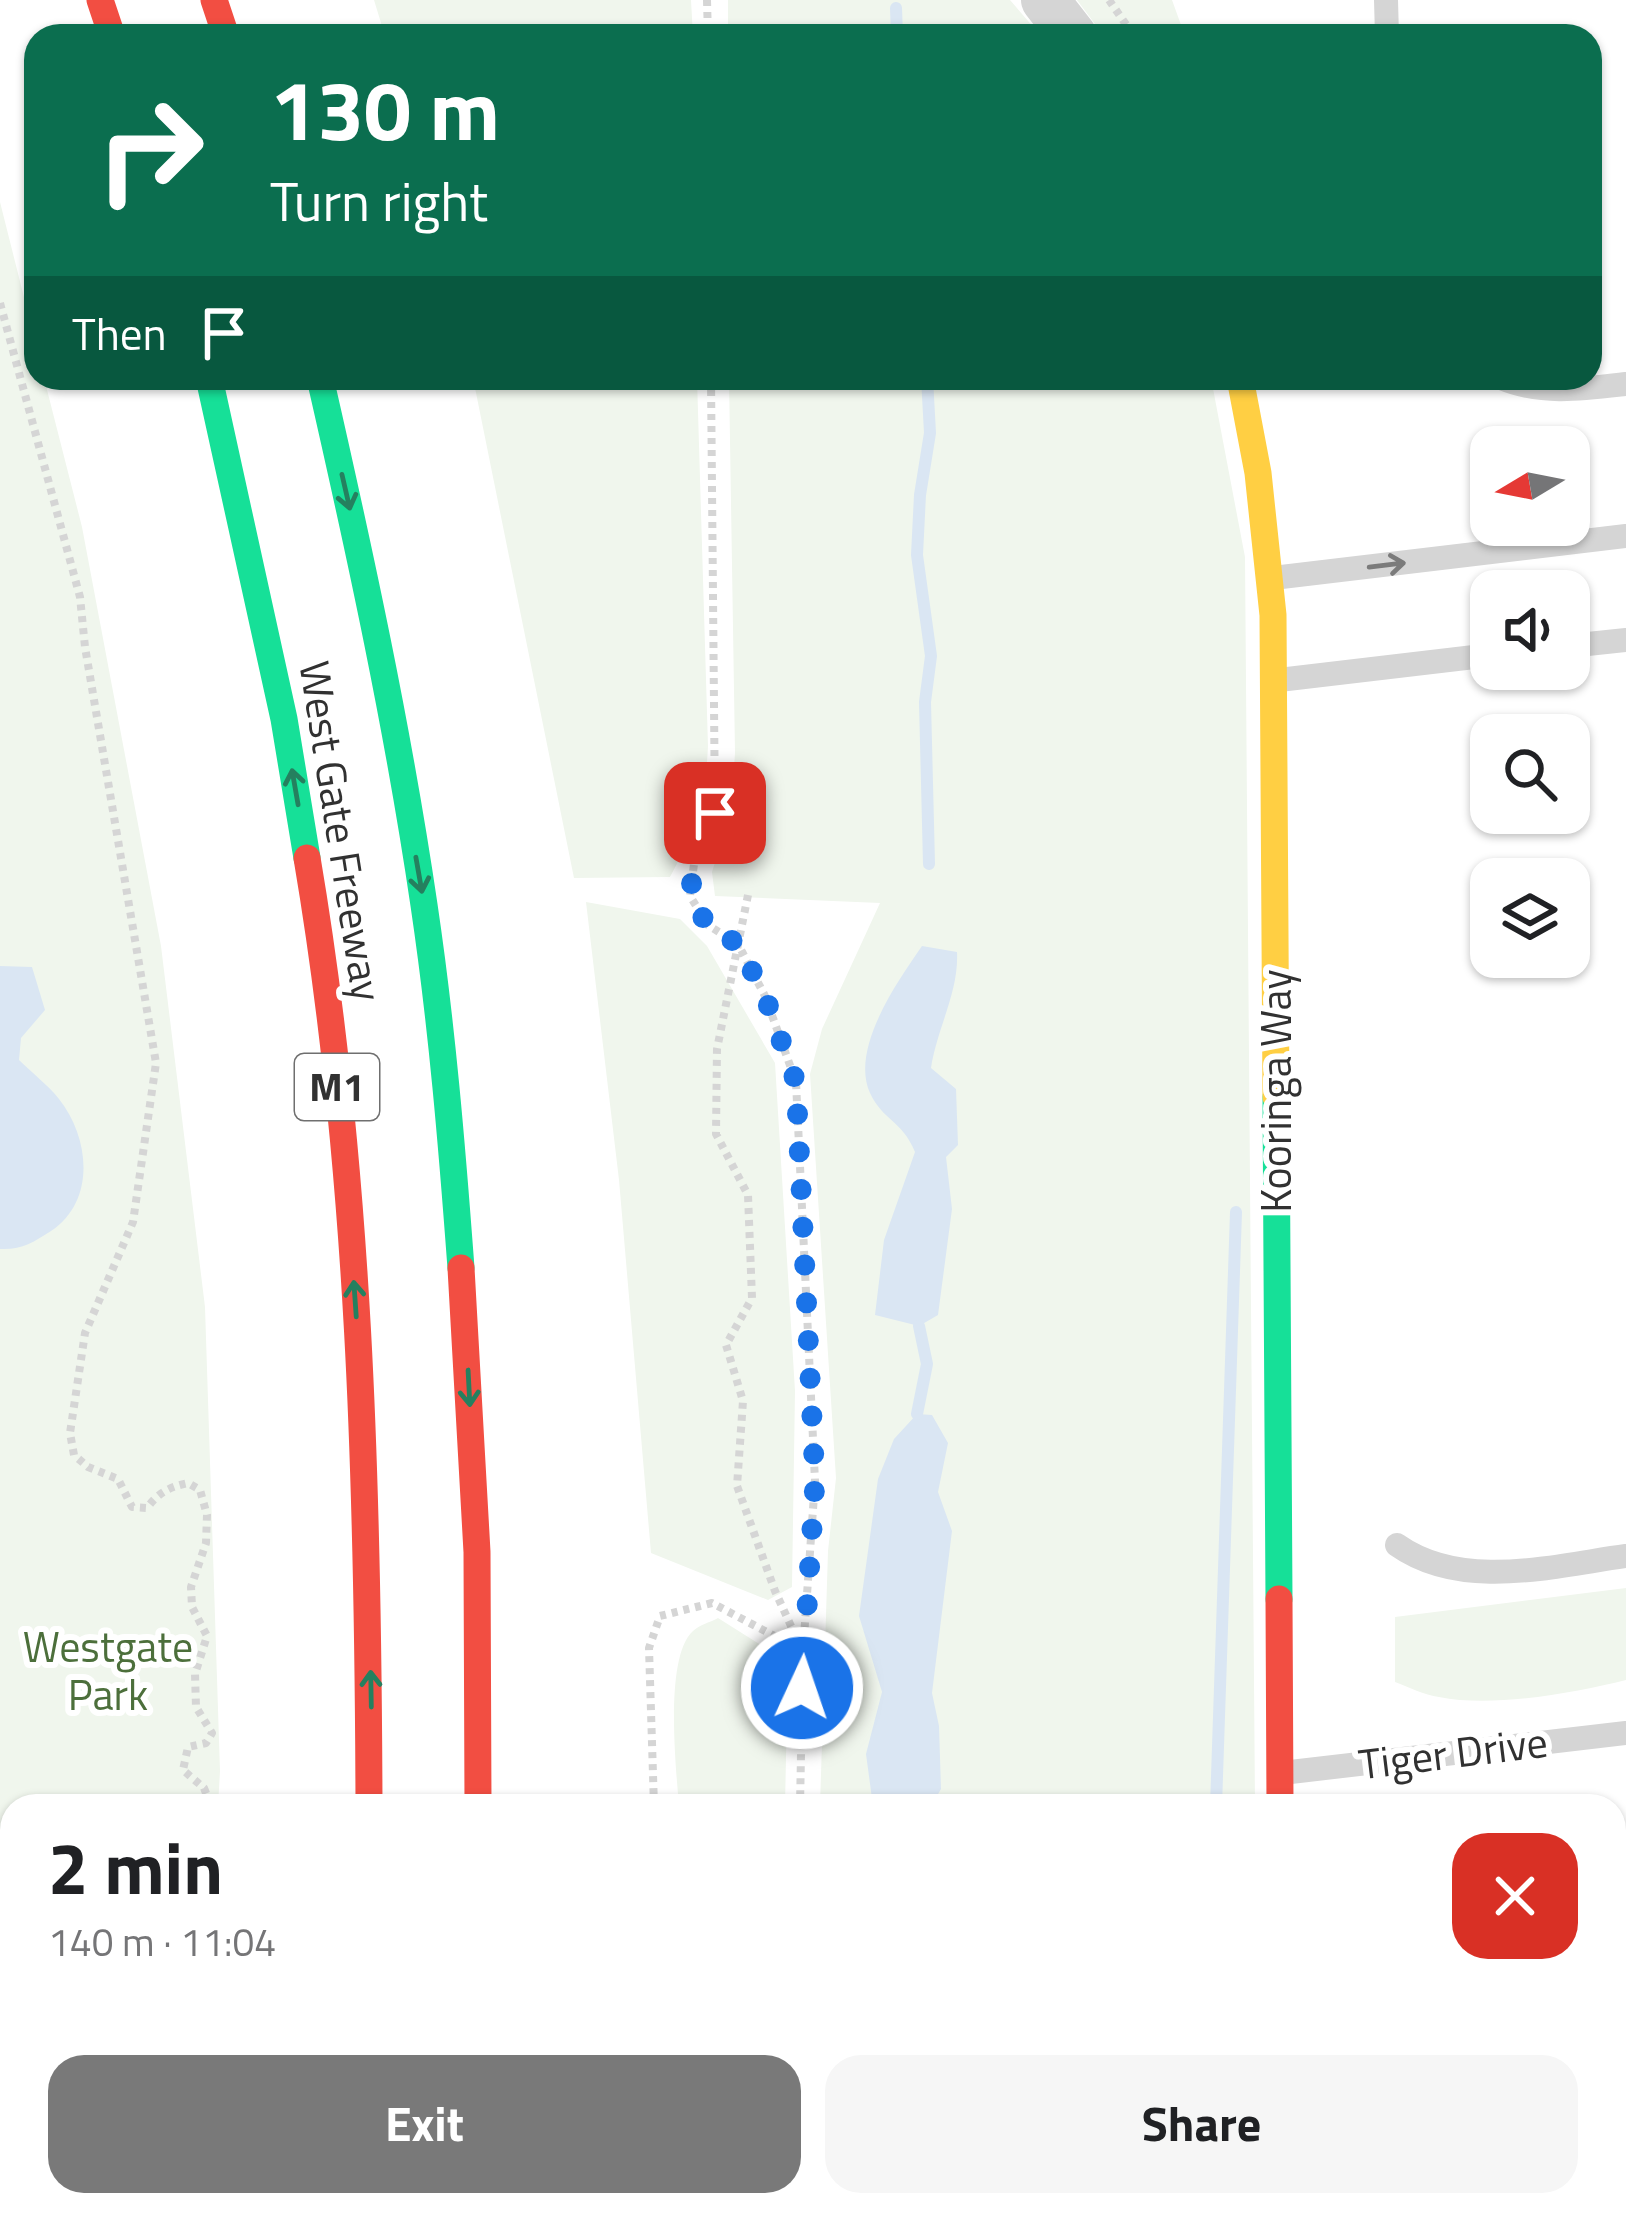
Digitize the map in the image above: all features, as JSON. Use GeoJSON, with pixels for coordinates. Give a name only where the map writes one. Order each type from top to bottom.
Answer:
{"type":"FeatureCollection","features":[{"type":"Feature","properties":{"kind":"main road","name":"West Gate Freeway"},"geometry":{"type":"LineString","coordinates":[[212,390],[284,719],[317,916],[340,1110],[368,1538],[370,1794]]}},
{"type":"Feature","properties":{"kind":"main road","name":"West Gate Freeway"},"geometry":{"type":"LineString","coordinates":[[323,390],[397,743],[424,904],[452,1141],[476,1524],[478,1794]]}},
{"type":"Feature","properties":{"kind":"main road","name":"Kooringa Way"},"geometry":{"type":"LineString","coordinates":[[1242,390],[1270,579],[1274,680],[1280,1794]]}},
{"type":"Feature","properties":{"kind":"street"},"geometry":{"type":"LineString","coordinates":[[1045,0],[1064,24]]}},
{"type":"Feature","properties":{"kind":"lane"},"geometry":{"type":"LineString","coordinates":[[1270,579],[1626,536]]}},
{"type":"Feature","properties":{"kind":"lane"},"geometry":{"type":"LineString","coordinates":[[1590,644],[1626,640]]}},
{"type":"Feature","properties":{"kind":"lane"},"geometry":{"type":"LineString","coordinates":[[1274,680],[1470,657]]}},
{"type":"Feature","properties":{"kind":"lane"},"geometry":{"type":"LineString","coordinates":[[1397,1545],[1433,1564],[1487,1571],[1626,1556]]}},
{"type":"Feature","properties":{"kind":"lane","name":"Tiger Drive"},"geometry":{"type":"LineString","coordinates":[[1279,1773],[1626,1733]]}},
{"type":"Feature","properties":{"kind":"path"},"geometry":{"type":"LineString","coordinates":[[0,303],[80,597],[157,1063],[133,1222],[85,1333],[70,1432],[74,1455],[88,1467],[118,1479],[132,1507],[147,1508],[172,1486],[188,1483],[200,1490],[207,1515],[206,1543],[191,1587],[192,1607],[207,1636],[195,1674],[196,1707],[212,1733],[206,1743],[188,1747],[183,1770],[206,1794]]}},
{"type":"Feature","properties":{"kind":"path"},"geometry":{"type":"LineString","coordinates":[[711,390],[715,813],[696,848],[690,896],[708,926],[738,944],[765,996],[796,1082],[815,1481],[803,1651],[800,1794]]}},
{"type":"Feature","properties":{"kind":"path"},"geometry":{"type":"LineString","coordinates":[[748,895],[717,1049],[716,1134],[748,1195],[752,1298],[726,1345],[743,1401],[737,1486],[803,1651]]}},
{"type":"Feature","properties":{"kind":"path"},"geometry":{"type":"LineString","coordinates":[[654,1794],[650,1648],[660,1616],[712,1603],[803,1651]]}},
{"type":"Feature","properties":{"kind":"green space"},"geometry":{"type":"Polygon","coordinates":[[[374,0],[691,0],[692,24],[381,24],[374,0]]]}},
{"type":"Feature","properties":{"kind":"green space"},"geometry":{"type":"Polygon","coordinates":[[[728,0],[1010,0],[1031,24],[728,24],[728,0]]]}},
{"type":"Feature","properties":{"kind":"green space"},"geometry":{"type":"Polygon","coordinates":[[[1077,0],[1172,0],[1181,24],[1095,24],[1077,0]]]}},
{"type":"Feature","properties":{"kind":"green space","name":"Westgate Park"},"geometry":{"type":"Polygon","coordinates":[[[0,202],[24,297],[24,390],[47,390],[82,527],[161,946],[205,1307],[220,1771],[219,1794],[0,1794],[0,202]]]}},
{"type":"Feature","properties":{"kind":"green space"},"geometry":{"type":"Polygon","coordinates":[[[475,390],[697,390],[708,746],[698,814],[670,877],[574,878],[475,390]]]}},
{"type":"Feature","properties":{"kind":"green space"},"geometry":{"type":"Polygon","coordinates":[[[729,390],[1213,390],[1245,557],[1255,1794],[820,1794],[828,1551],[836,1478],[810,1074],[822,1029],[880,903],[715,896],[712,872],[731,811],[735,753],[729,390]]]}},
{"type":"Feature","properties":{"kind":"green space"},"geometry":{"type":"Polygon","coordinates":[[[586,902],[680,919],[707,946],[775,1063],[795,1391],[792,1587],[768,1600],[651,1553],[619,1180],[586,902]]]}},
{"type":"Feature","properties":{"kind":"green space"},"geometry":{"type":"Polygon","coordinates":[[[1626,1588],[1626,1680],[1558,1694],[1483,1701],[1433,1696],[1395,1682],[1395,1617],[1626,1588]]]}},
{"type":"Feature","properties":{"kind":"green space"},"geometry":{"type":"Polygon","coordinates":[[[718,1618],[788,1662],[785,1794],[678,1794],[674,1714],[678,1664],[684,1644],[702,1625],[718,1618]]]}},
{"type":"Feature","properties":{"kind":"shaded area"},"geometry":{"type":"Polygon","coordinates":[[[922,946],[957,952],[955,981],[931,1068],[956,1089],[958,1145],[946,1157],[952,1209],[938,1315],[919,1326],[875,1315],[884,1240],[915,1152],[875,1102],[865,1076],[879,1016],[922,946]]]}},
{"type":"Feature","properties":{"kind":"shaded area"},"geometry":{"type":"Polygon","coordinates":[[[0,966],[32,967],[45,1010],[21,1038],[19,1060],[55,1094],[69,1115],[84,1168],[76,1203],[66,1218],[32,1242],[8,1249],[0,1249],[0,966]]]}},
{"type":"Feature","properties":{"kind":"shaded area"},"geometry":{"type":"Polygon","coordinates":[[[917,1414],[932,1415],[948,1443],[938,1492],[952,1531],[932,1693],[939,1726],[938,1794],[871,1794],[866,1754],[882,1692],[859,1616],[878,1479],[894,1439],[917,1414]]]}},
{"type":"Feature","properties":{"kind":"waterway"},"geometry":{"type":"LineString","coordinates":[[896,8],[897,24]]}},
{"type":"Feature","properties":{"kind":"waterway"},"geometry":{"type":"LineString","coordinates":[[928,390],[930,433],[917,555],[931,656],[925,702],[929,864]]}},
{"type":"Feature","properties":{"kind":"waterway"},"geometry":{"type":"LineString","coordinates":[[1216,1794],[1236,1212]]}},
{"type":"Feature","properties":{"kind":"waterway"},"geometry":{"type":"LineString","coordinates":[[917,1414],[927,1364],[919,1326]]}},
{"type":"Feature","properties":{"kind":"traffic: fast"},"geometry":{"type":"LineString","coordinates":[[212,390],[284,719],[307,858]]}},
{"type":"Feature","properties":{"kind":"traffic: fast"},"geometry":{"type":"LineString","coordinates":[[323,390],[414,839],[441,1041],[461,1268]]}},
{"type":"Feature","properties":{"kind":"traffic: fast"},"geometry":{"type":"LineString","coordinates":[[1276,1097],[1279,1599]]}},
{"type":"Feature","properties":{"kind":"traffic: slow"},"geometry":{"type":"LineString","coordinates":[[1242,390],[1258,473],[1273,615],[1276,1097]]}},
{"type":"Feature","properties":{"kind":"traffic: jam"},"geometry":{"type":"LineString","coordinates":[[100,0],[108,24]]}},
{"type":"Feature","properties":{"kind":"traffic: jam"},"geometry":{"type":"LineString","coordinates":[[214,0],[222,24]]}},
{"type":"Feature","properties":{"kind":"traffic: jam"},"geometry":{"type":"LineString","coordinates":[[307,858],[339,1093],[358,1330],[369,1794]]}},
{"type":"Feature","properties":{"kind":"traffic: jam"},"geometry":{"type":"LineString","coordinates":[[461,1268],[477,1552],[478,1794]]}},
{"type":"Feature","properties":{"kind":"traffic: jam"},"geometry":{"type":"LineString","coordinates":[[1279,1599],[1280,1794]]}},
{"type":"Feature","properties":{"kind":"route"},"geometry":{"type":"LineString","coordinates":[[715,813],[696,848],[690,896],[708,926],[738,944],[765,996],[796,1082],[815,1481],[802,1688]]}}]}
